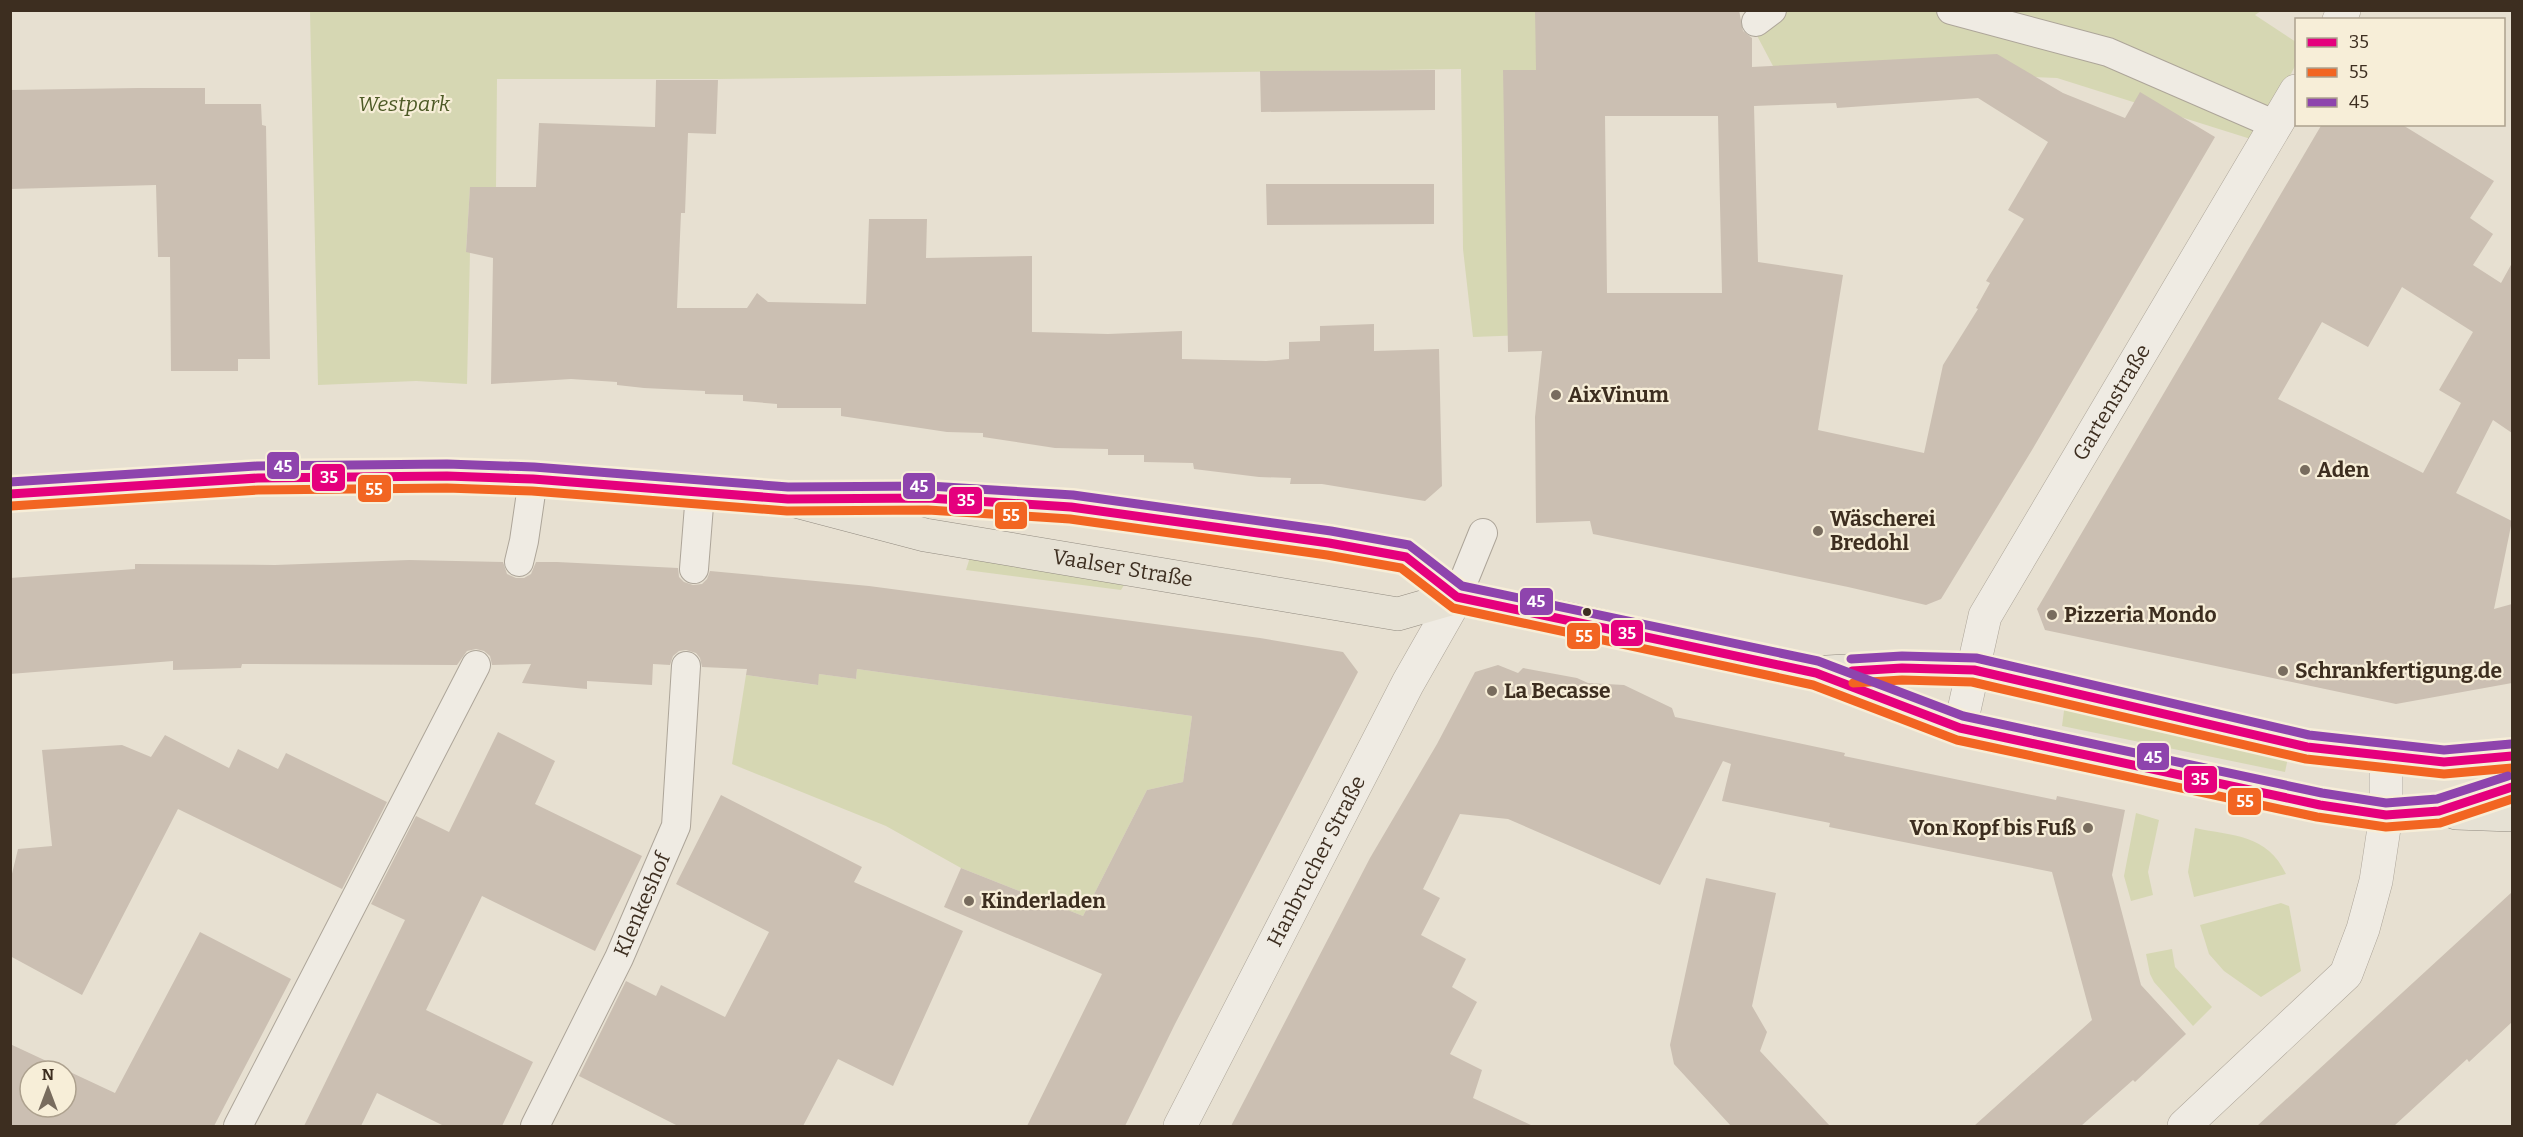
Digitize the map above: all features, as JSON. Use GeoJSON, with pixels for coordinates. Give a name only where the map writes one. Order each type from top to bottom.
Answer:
{"type":"FeatureCollection","features":[{"type":"Feature","properties":{"kind":"main road","name":"Vaalser Straße"},"geometry":{"type":"LineString","coordinates":[[10,494],[299,477],[447,476],[533,479],[788,499],[928,498],[1071,507],[1329,543],[1407,557],[1458,597],[1816,673],[1960,728],[2320,805],[2386,814],[2439,811],[2510,771]]}},
{"type":"Feature","properties":{"kind":"main road","name":"Vaalser Straße"},"geometry":{"type":"LineString","coordinates":[[788,499],[925,535],[1398,614],[1458,597]]}},
{"type":"Feature","properties":{"kind":"main road","name":"Vaalser Straße"},"geometry":{"type":"LineString","coordinates":[[1816,673],[1902,668],[1974,670],[2307,747],[2510,771]]}},
{"type":"Feature","properties":{"kind":"main road"},"geometry":{"type":"LineString","coordinates":[[2439,811],[2512,815]]}},
{"type":"Feature","properties":{"kind":"street","name":"Gartenstraße"},"geometry":{"type":"LineString","coordinates":[[1960,728],[1985,616],[2295,93]]}},
{"type":"Feature","properties":{"kind":"street","name":"Hanbrucher Straße"},"geometry":{"type":"LineString","coordinates":[[1180,1126],[1408,683],[1458,597]]}},
{"type":"Feature","properties":{"kind":"street"},"geometry":{"type":"LineString","coordinates":[[2184,1126],[2346,974],[2373,895],[2386,814],[2386,756]]}},
{"type":"Feature","properties":{"kind":"lane"},"geometry":{"type":"LineString","coordinates":[[1951,10],[2108,52],[2277,124]]}},
{"type":"Feature","properties":{"kind":"lane"},"geometry":{"type":"LineString","coordinates":[[519,562],[533,479]]}},
{"type":"Feature","properties":{"kind":"lane"},"geometry":{"type":"LineString","coordinates":[[694,569],[700,493]]}},
{"type":"Feature","properties":{"kind":"lane"},"geometry":{"type":"LineString","coordinates":[[1458,597],[1483,533]]}},
{"type":"Feature","properties":{"kind":"lane"},"geometry":{"type":"LineString","coordinates":[[238,1126],[476,665]]}},
{"type":"Feature","properties":{"kind":"lane","name":"Klenkeshof"},"geometry":{"type":"LineString","coordinates":[[535,1126],[619,958],[676,826],[686,666]]}},
{"type":"Feature","properties":{"kind":"green space","name":"Westpark"},"geometry":{"type":"Polygon","coordinates":[[[310,11],[1599,11],[1527,335],[1473,337],[1463,249],[1461,69],[718,79],[497,79],[496,187],[470,188],[466,251],[470,252],[467,384],[416,381],[318,385],[310,11]]]}},
{"type":"Feature","properties":{"kind":"green space"},"geometry":{"type":"Polygon","coordinates":[[[1744,11],[2261,11],[2255,15],[2295,41],[2295,66],[2257,141],[2057,78],[1773,66],[1744,11]]]}},
{"type":"Feature","properties":{"kind":"green space"},"geometry":{"type":"Polygon","coordinates":[[[971,554],[1124,585],[1121,590],[966,570],[971,554]]]}},
{"type":"Feature","properties":{"kind":"green space"},"geometry":{"type":"Polygon","coordinates":[[[857,669],[1192,716],[1183,782],[1147,790],[1083,916],[961,868],[886,826],[732,764],[746,675],[817,685],[819,674],[856,679],[857,669]]]}},
{"type":"Feature","properties":{"kind":"green space"},"geometry":{"type":"Polygon","coordinates":[[[2065,703],[2289,753],[2285,772],[2062,726],[2065,703]]]}},
{"type":"Feature","properties":{"kind":"green space"},"geometry":{"type":"Polygon","coordinates":[[[2136,813],[2159,820],[2148,872],[2153,895],[2131,901],[2124,876],[2136,813]]]}},
{"type":"Feature","properties":{"kind":"green space"},"geometry":{"type":"Polygon","coordinates":[[[2195,828],[2248,839],[2259,844],[2278,861],[2286,874],[2194,897],[2188,872],[2195,828]]]}},
{"type":"Feature","properties":{"kind":"green space"},"geometry":{"type":"Polygon","coordinates":[[[2281,903],[2289,906],[2301,971],[2261,997],[2224,971],[2209,954],[2200,925],[2281,903]]]}},
{"type":"Feature","properties":{"kind":"green space"},"geometry":{"type":"Polygon","coordinates":[[[2172,949],[2175,967],[2212,1007],[2193,1026],[2154,982],[2150,974],[2146,954],[2172,949]]]}},
{"type":"Feature","properties":{"kind":"building"},"geometry":{"type":"Polygon","coordinates":[[[1535,10],[1739,10],[1743,31],[1752,38],[1752,67],[1997,54],[2063,93],[2125,118],[2140,92],[2215,137],[2032,450],[1941,599],[1926,605],[1593,534],[1590,521],[1536,523],[1535,417],[1542,351],[1508,352],[1503,70],[1536,70],[1535,10]],[[1978,98],[1837,108],[1836,103],[1754,106],[1758,262],[1843,275],[1818,430],[1924,453],[1943,365],[1978,309],[1976,308],[1990,283],[1986,281],[2024,219],[2008,210],[2048,142],[1978,98]],[[1605,116],[1607,293],[1722,293],[1718,116],[1605,116]]]}},
{"type":"Feature","properties":{"kind":"building"},"geometry":{"type":"Polygon","coordinates":[[[1435,70],[1435,110],[1261,112],[1260,71],[1435,70]]]}},
{"type":"Feature","properties":{"kind":"building"},"geometry":{"type":"Polygon","coordinates":[[[656,80],[718,80],[716,134],[688,133],[685,213],[681,213],[677,308],[747,308],[757,293],[768,302],[866,304],[869,219],[927,219],[926,258],[1032,256],[1032,332],[1108,334],[1182,331],[1182,359],[1266,361],[1289,359],[1289,342],[1320,341],[1320,326],[1374,324],[1374,351],[1439,349],[1442,486],[1425,501],[1322,484],[1290,484],[1291,478],[1259,477],[1194,469],[1193,463],[1144,462],[1144,455],[1108,455],[1108,449],[1055,448],[983,437],[983,433],[947,432],[841,416],[841,408],[777,408],[777,404],[743,401],[743,395],[705,394],[705,391],[644,388],[617,385],[617,382],[571,379],[491,384],[493,258],[466,252],[470,187],[536,187],[539,123],[655,127],[656,80]]]}},
{"type":"Feature","properties":{"kind":"building"},"geometry":{"type":"Polygon","coordinates":[[[205,88],[205,104],[261,104],[262,125],[266,126],[270,359],[238,359],[238,371],[171,371],[170,257],[158,257],[156,185],[10,189],[10,90],[205,88]]]}},
{"type":"Feature","properties":{"kind":"building"},"geometry":{"type":"Polygon","coordinates":[[[2321,126],[2404,126],[2494,181],[2470,218],[2493,234],[2473,265],[2501,283],[2512,263],[2512,433],[2493,420],[2456,493],[2512,521],[2494,609],[2512,604],[2512,683],[2396,704],[2045,630],[2037,609],[2321,126]],[[2402,287],[2368,347],[2322,322],[2278,399],[2423,473],[2461,403],[2439,390],[2473,332],[2402,287]]]}},
{"type":"Feature","properties":{"kind":"building"},"geometry":{"type":"Polygon","coordinates":[[[1266,184],[1434,184],[1434,224],[1267,225],[1266,184]]]}},
{"type":"Feature","properties":{"kind":"building"},"geometry":{"type":"Polygon","coordinates":[[[409,560],[503,562],[507,574],[516,578],[524,578],[531,574],[536,562],[557,562],[678,568],[679,577],[684,582],[693,585],[702,584],[710,571],[869,586],[1260,638],[1343,652],[1358,672],[1175,1024],[1125,1126],[1027,1126],[1102,974],[944,907],[961,868],[1083,916],[1147,790],[1183,782],[1192,716],[857,669],[856,679],[819,674],[818,685],[746,675],[747,669],[702,667],[696,653],[686,650],[679,651],[673,656],[670,665],[653,664],[652,685],[587,681],[587,689],[522,683],[531,664],[492,665],[490,656],[476,649],[467,651],[457,665],[242,664],[241,668],[173,670],[173,661],[10,674],[10,578],[135,569],[135,564],[275,565],[409,560]]]}},
{"type":"Feature","properties":{"kind":"building"},"geometry":{"type":"Polygon","coordinates":[[[1498,665],[1518,673],[1523,668],[1577,678],[1588,683],[1624,685],[1672,708],[1675,717],[1845,753],[1844,756],[2056,800],[2057,796],[2125,810],[2112,875],[2141,985],[2186,1034],[2135,1082],[2133,1080],[2081,1126],[1974,1126],[2092,1020],[2052,872],[1829,827],[1830,823],[1722,801],[1731,764],[1723,761],[1660,885],[1508,819],[1460,814],[1423,889],[1440,898],[1421,935],[1466,959],[1452,987],[1477,1002],[1450,1054],[1482,1070],[1473,1098],[1533,1126],[1231,1126],[1370,858],[1437,744],[1475,672],[1498,665]]]}},
{"type":"Feature","properties":{"kind":"building"},"geometry":{"type":"Polygon","coordinates":[[[498,732],[555,761],[535,804],[642,856],[595,951],[482,896],[426,1010],[533,1062],[502,1126],[444,1126],[377,1093],[361,1126],[304,1126],[405,920],[371,904],[416,816],[449,832],[498,732]]]}},
{"type":"Feature","properties":{"kind":"building"},"geometry":{"type":"Polygon","coordinates":[[[165,735],[229,768],[238,749],[278,769],[286,753],[387,802],[342,889],[178,809],[82,995],[10,956],[10,882],[18,849],[52,846],[42,750],[122,745],[151,757],[165,735]]]}},
{"type":"Feature","properties":{"kind":"building"},"geometry":{"type":"Polygon","coordinates":[[[721,795],[862,867],[854,882],[963,931],[893,1086],[838,1059],[803,1126],[678,1126],[579,1076],[626,981],[656,996],[661,985],[725,1017],[769,932],[676,884],[721,795]]]}},
{"type":"Feature","properties":{"kind":"building"},"geometry":{"type":"Polygon","coordinates":[[[1706,878],[1776,893],[1752,1006],[1767,1032],[1760,1051],[1830,1126],[1731,1126],[1674,1064],[1670,1045],[1706,878]]]}},
{"type":"Feature","properties":{"kind":"building"},"geometry":{"type":"Polygon","coordinates":[[[2512,892],[2512,1022],[2469,1062],[2467,1059],[2394,1126],[2257,1126],[2512,892]]]}},
{"type":"Feature","properties":{"kind":"building"},"geometry":{"type":"Polygon","coordinates":[[[200,932],[291,979],[214,1126],[10,1126],[10,1044],[42,1059],[18,1059],[18,1119],[78,1119],[78,1076],[115,1093],[200,932]]]}},
{"type":"Feature","properties":{"kind":"transit line","name":"45"},"geometry":{"type":"LineString","coordinates":[[10,482],[257,466],[447,464],[534,467],[788,487],[929,486],[1073,495],[1331,531],[1409,545],[1462,586],[1818,661],[1963,716],[2322,793],[2386,803],[2437,799],[2508,776]]}},
{"type":"Feature","properties":{"kind":"transit line","name":"35"},"geometry":{"type":"LineString","coordinates":[[10,494],[258,478],[447,476],[533,479],[788,499],[928,498],[1071,507],[1329,543],[1406,557],[1457,597],[1816,673],[1960,728],[2320,805],[2386,815],[2439,811],[2512,787]]}},
{"type":"Feature","properties":{"kind":"transit line","name":"55"},"geometry":{"type":"LineString","coordinates":[[11,506],[258,490],[447,488],[532,491],[787,511],[928,510],[1070,519],[1327,555],[1401,568],[1453,608],[1813,685],[1957,740],[2317,817],[2386,827],[2440,823],[2512,799]]}},
{"type":"Feature","properties":{"kind":"transit line","name":"45"},"geometry":{"type":"LineString","coordinates":[[1851,659],[1902,656],[1976,658],[2309,735],[2444,750],[2511,744]]}},
{"type":"Feature","properties":{"kind":"transit line","name":"35"},"geometry":{"type":"LineString","coordinates":[[1852,671],[1902,668],[1974,670],[2307,747],[2444,762],[2512,756]]}},
{"type":"Feature","properties":{"kind":"transit line","name":"55"},"geometry":{"type":"LineString","coordinates":[[1853,683],[1902,680],[1972,682],[2306,759],[2444,774],[2512,768]]}},
{"type":"Feature","properties":{"kind":"place","name":"AixVinum"},"geometry":{"type":"Point","coordinates":[1556,395]}},
{"type":"Feature","properties":{"kind":"place","name":"Aden"},"geometry":{"type":"Point","coordinates":[2305,470]}},
{"type":"Feature","properties":{"kind":"place","name":"Wäscherei Bredohl"},"geometry":{"type":"Point","coordinates":[1818,531]}},
{"type":"Feature","properties":{"kind":"place","name":"Pizzeria Mondo"},"geometry":{"type":"Point","coordinates":[2052,615]}},
{"type":"Feature","properties":{"kind":"place","name":"Schrankfertigung.de"},"geometry":{"type":"Point","coordinates":[2283,671]}},
{"type":"Feature","properties":{"kind":"place","name":"La Becasse"},"geometry":{"type":"Point","coordinates":[1492,691]}},
{"type":"Feature","properties":{"kind":"place","name":"Von Kopf bis Fuß"},"geometry":{"type":"Point","coordinates":[2088,828]}},
{"type":"Feature","properties":{"kind":"place","name":"Kinderladen"},"geometry":{"type":"Point","coordinates":[969,901]}}]}
